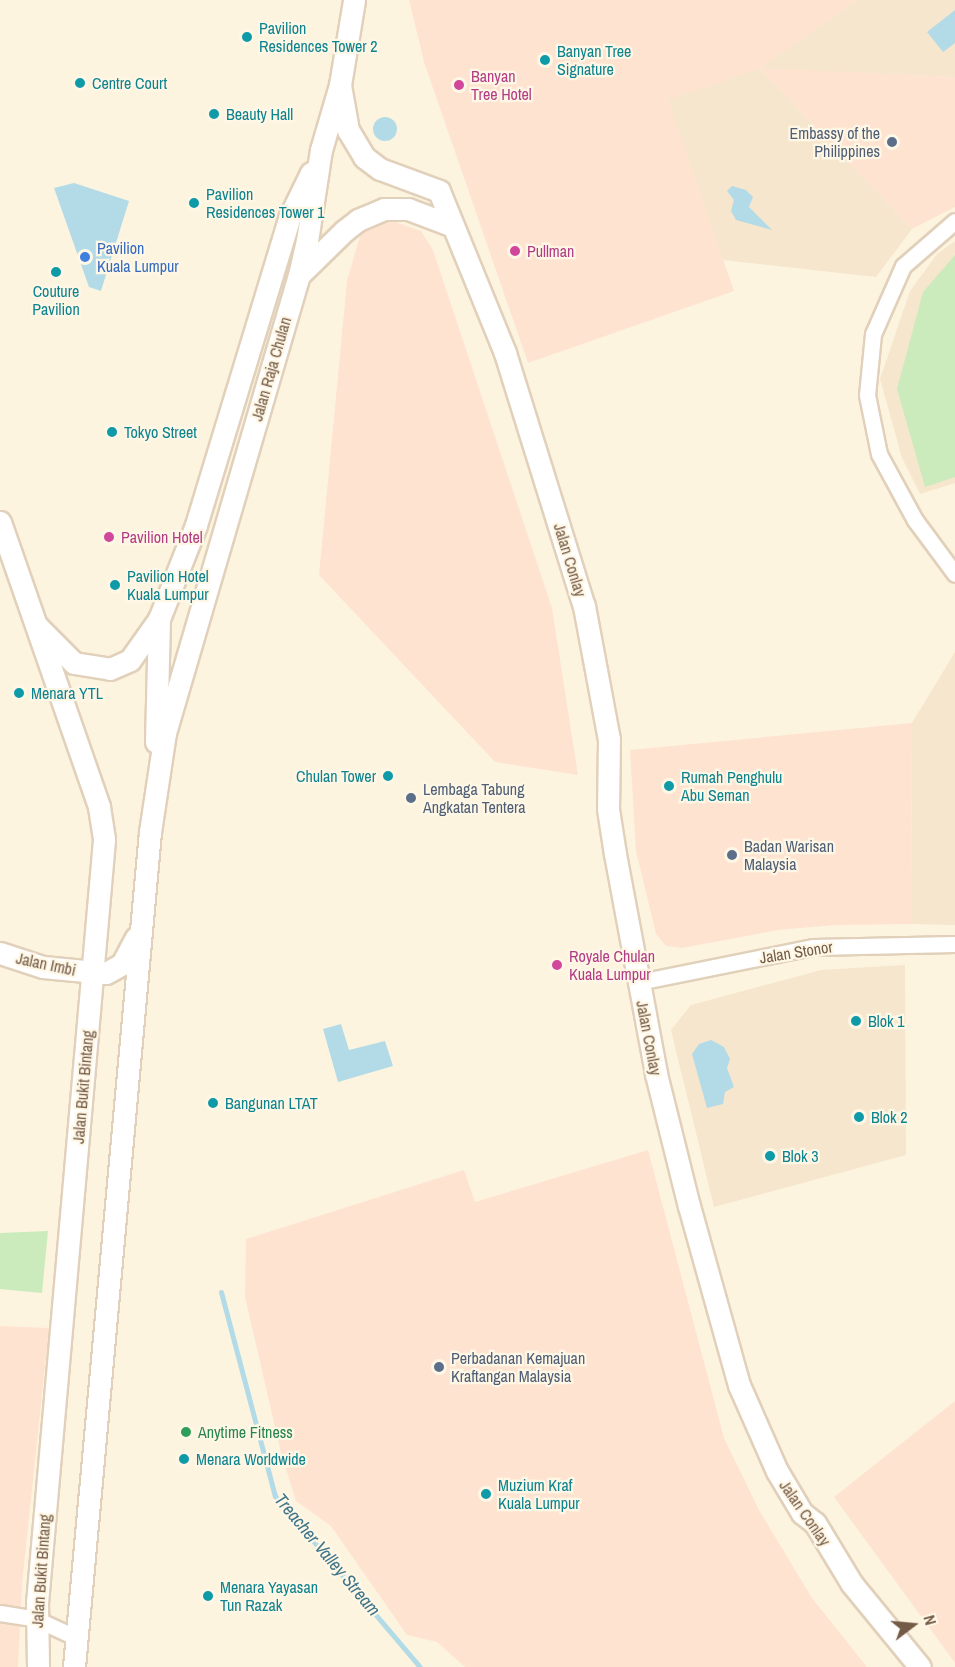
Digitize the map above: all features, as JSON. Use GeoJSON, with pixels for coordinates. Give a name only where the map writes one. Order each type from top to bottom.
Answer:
{"type":"FeatureCollection","features":[{"type":"Feature","properties":{"kind":"main road","name":"Jalan Raja Chulan"},"geometry":{"type":"LineString","coordinates":[[157,785],[165,733],[307,241],[321,150],[340,85],[354,0]]}},
{"type":"Feature","properties":{"kind":"main road","name":"Jalan Conlay"},"geometry":{"type":"LineString","coordinates":[[340,85],[348,130],[364,157],[380,169],[439,191],[505,353],[584,606],[609,739],[608,809],[611,832],[639,982],[670,1133],[726,1346],[743,1396],[777,1471],[802,1513],[814,1523],[852,1584],[920,1667]]}},
{"type":"Feature","properties":{"kind":"main road"},"geometry":{"type":"LineString","coordinates":[[33,622],[74,663],[110,669],[130,660],[159,620],[196,525],[290,216],[321,150]]}},
{"type":"Feature","properties":{"kind":"main road"},"geometry":{"type":"LineString","coordinates":[[298,275],[358,220],[384,209],[408,209],[453,226]]}},
{"type":"Feature","properties":{"kind":"main road","name":"Jalan Bukit Bintang"},"geometry":{"type":"LineString","coordinates":[[0,522],[99,807],[104,840],[36,1619],[38,1667]]}},
{"type":"Feature","properties":{"kind":"main road"},"geometry":{"type":"LineString","coordinates":[[74,1667],[140,929],[157,785],[156,701],[159,620]]}},
{"type":"Feature","properties":{"kind":"main road"},"geometry":{"type":"LineString","coordinates":[[92,973],[106,974],[122,964],[140,929]]}},
{"type":"Feature","properties":{"kind":"main road","name":"Jalan Imbi"},"geometry":{"type":"LineString","coordinates":[[0,953],[43,967],[92,973]]}},
{"type":"Feature","properties":{"kind":"street"},"geometry":{"type":"LineString","coordinates":[[955,222],[927,243],[903,267],[873,334],[867,395],[879,454],[915,520],[955,574]]}},
{"type":"Feature","properties":{"kind":"street","name":"Jalan Stonor"},"geometry":{"type":"LineString","coordinates":[[639,982],[813,947],[955,944]]}},
{"type":"Feature","properties":{"kind":"street"},"geometry":{"type":"LineString","coordinates":[[0,1613],[36,1619],[75,1637]]}},
{"type":"Feature","properties":{"kind":"shaded area"},"geometry":{"type":"Polygon","coordinates":[[[409,0],[857,0],[761,68],[955,77],[955,207],[912,229],[760,69],[668,100],[734,291],[528,363],[424,62],[409,0]]]}},
{"type":"Feature","properties":{"kind":"shaded area"},"geometry":{"type":"Polygon","coordinates":[[[857,0],[955,0],[955,77],[760,69],[912,229],[876,277],[723,260],[667,100],[760,68],[857,0]]]}},
{"type":"Feature","properties":{"kind":"shaded area"},"geometry":{"type":"Polygon","coordinates":[[[387,219],[421,231],[433,250],[552,608],[578,775],[495,762],[319,575],[347,281],[362,229],[387,219]]]}},
{"type":"Feature","properties":{"kind":"shaded area"},"geometry":{"type":"Polygon","coordinates":[[[955,241],[955,483],[920,494],[902,458],[880,379],[910,291],[937,254],[955,241]]]}},
{"type":"Feature","properties":{"kind":"shaded area"},"geometry":{"type":"Polygon","coordinates":[[[955,652],[955,925],[911,924],[912,723],[955,652]]]}},
{"type":"Feature","properties":{"kind":"shaded area"},"geometry":{"type":"Polygon","coordinates":[[[912,723],[911,924],[836,925],[778,930],[682,948],[666,946],[656,934],[636,851],[630,750],[912,723]]]}},
{"type":"Feature","properties":{"kind":"shaded area"},"geometry":{"type":"Polygon","coordinates":[[[905,965],[906,1155],[714,1207],[671,1030],[691,1005],[821,970],[905,965]]]}},
{"type":"Feature","properties":{"kind":"shaded area"},"geometry":{"type":"Polygon","coordinates":[[[648,1150],[724,1438],[759,1510],[812,1598],[867,1667],[465,1667],[437,1642],[407,1635],[331,1526],[296,1501],[281,1453],[245,1297],[246,1239],[464,1170],[475,1202],[648,1150]]]}},
{"type":"Feature","properties":{"kind":"shaded area"},"geometry":{"type":"Polygon","coordinates":[[[0,1326],[49,1328],[22,1584],[18,1667],[0,1667],[0,1326]]]}},
{"type":"Feature","properties":{"kind":"shaded area"},"geometry":{"type":"Polygon","coordinates":[[[955,1401],[955,1663],[834,1497],[955,1401]]]}},
{"type":"Feature","properties":{"kind":"green space"},"geometry":{"type":"Polygon","coordinates":[[[955,255],[955,477],[925,487],[897,389],[923,292],[955,255]]]}},
{"type":"Feature","properties":{"kind":"green space"},"geometry":{"type":"Polygon","coordinates":[[[48,1231],[42,1293],[0,1289],[0,1233],[48,1231]]]}},
{"type":"Feature","properties":{"kind":"water"},"geometry":{"type":"Polygon","coordinates":[[[955,10],[955,43],[943,52],[927,32],[955,10]]]}},
{"type":"Feature","properties":{"kind":"water"},"geometry":{"type":"Polygon","coordinates":[[[385,117],[390,118],[396,124],[396,134],[390,140],[385,141],[380,140],[374,134],[373,129],[374,124],[380,118],[385,117]]]}},
{"type":"Feature","properties":{"kind":"water"},"geometry":{"type":"Polygon","coordinates":[[[74,183],[129,201],[101,291],[89,287],[54,188],[74,183]]]}},
{"type":"Feature","properties":{"kind":"water"},"geometry":{"type":"Polygon","coordinates":[[[732,186],[746,190],[753,197],[749,207],[772,230],[736,220],[731,211],[734,200],[727,191],[732,186]]]}},
{"type":"Feature","properties":{"kind":"water"},"geometry":{"type":"Polygon","coordinates":[[[341,1024],[349,1050],[385,1041],[393,1066],[338,1082],[323,1029],[341,1024]]]}},
{"type":"Feature","properties":{"kind":"water"},"geometry":{"type":"Polygon","coordinates":[[[711,1040],[724,1047],[730,1059],[727,1068],[734,1087],[725,1092],[723,1104],[707,1108],[692,1054],[699,1044],[711,1040]]]}},
{"type":"Feature","properties":{"kind":"waterway","name":"Treacher Valley Stream"},"geometry":{"type":"LineString","coordinates":[[221,1292],[275,1496],[420,1667]]}},
{"type":"Feature","properties":{"kind":"place","name":"Pavilion Residences Tower 2"},"geometry":{"type":"Point","coordinates":[247,37]}},
{"type":"Feature","properties":{"kind":"place","name":"Banyan Tree Signature"},"geometry":{"type":"Point","coordinates":[545,60]}},
{"type":"Feature","properties":{"kind":"place","name":"Centre Court"},"geometry":{"type":"Point","coordinates":[80,83]}},
{"type":"Feature","properties":{"kind":"place","name":"Banyan Tree Hotel"},"geometry":{"type":"Point","coordinates":[459,85]}},
{"type":"Feature","properties":{"kind":"place","name":"Beauty Hall"},"geometry":{"type":"Point","coordinates":[214,114]}},
{"type":"Feature","properties":{"kind":"place","name":"Embassy of the Philippines"},"geometry":{"type":"Point","coordinates":[892,142]}},
{"type":"Feature","properties":{"kind":"place","name":"Pavilion Residences Tower 1"},"geometry":{"type":"Point","coordinates":[194,203]}},
{"type":"Feature","properties":{"kind":"place","name":"Pullman"},"geometry":{"type":"Point","coordinates":[515,251]}},
{"type":"Feature","properties":{"kind":"place","name":"Pavilion Kuala Lumpur"},"geometry":{"type":"Point","coordinates":[85,257]}},
{"type":"Feature","properties":{"kind":"place","name":"Couture Pavilion"},"geometry":{"type":"Point","coordinates":[56,272]}},
{"type":"Feature","properties":{"kind":"place","name":"Tokyo Street"},"geometry":{"type":"Point","coordinates":[112,432]}},
{"type":"Feature","properties":{"kind":"place","name":"Pavilion Hotel"},"geometry":{"type":"Point","coordinates":[109,537]}},
{"type":"Feature","properties":{"kind":"place","name":"Pavilion Hotel Kuala Lumpur"},"geometry":{"type":"Point","coordinates":[115,585]}},
{"type":"Feature","properties":{"kind":"place","name":"Menara YTL"},"geometry":{"type":"Point","coordinates":[19,693]}},
{"type":"Feature","properties":{"kind":"place","name":"Chulan Tower"},"geometry":{"type":"Point","coordinates":[388,776]}},
{"type":"Feature","properties":{"kind":"place","name":"Rumah Penghulu Abu Seman"},"geometry":{"type":"Point","coordinates":[669,786]}},
{"type":"Feature","properties":{"kind":"place","name":"Lembaga Tabung Angkatan Tentera"},"geometry":{"type":"Point","coordinates":[411,798]}},
{"type":"Feature","properties":{"kind":"place","name":"Badan Warisan Malaysia"},"geometry":{"type":"Point","coordinates":[732,855]}},
{"type":"Feature","properties":{"kind":"place","name":"Royale Chulan Kuala Lumpur"},"geometry":{"type":"Point","coordinates":[557,965]}},
{"type":"Feature","properties":{"kind":"place","name":"Blok 1"},"geometry":{"type":"Point","coordinates":[856,1021]}},
{"type":"Feature","properties":{"kind":"place","name":"Bangunan LTAT"},"geometry":{"type":"Point","coordinates":[213,1103]}},
{"type":"Feature","properties":{"kind":"place","name":"Blok 2"},"geometry":{"type":"Point","coordinates":[859,1117]}},
{"type":"Feature","properties":{"kind":"place","name":"Blok 3"},"geometry":{"type":"Point","coordinates":[770,1156]}},
{"type":"Feature","properties":{"kind":"place","name":"Perbadanan Kemajuan Kraftangan Malaysia"},"geometry":{"type":"Point","coordinates":[439,1367]}},
{"type":"Feature","properties":{"kind":"place","name":"Anytime Fitness"},"geometry":{"type":"Point","coordinates":[186,1432]}},
{"type":"Feature","properties":{"kind":"place","name":"Menara Worldwide"},"geometry":{"type":"Point","coordinates":[184,1459]}},
{"type":"Feature","properties":{"kind":"place","name":"Muzium Kraf Kuala Lumpur"},"geometry":{"type":"Point","coordinates":[486,1494]}},
{"type":"Feature","properties":{"kind":"place","name":"Menara Yayasan Tun Razak"},"geometry":{"type":"Point","coordinates":[208,1596]}}]}
